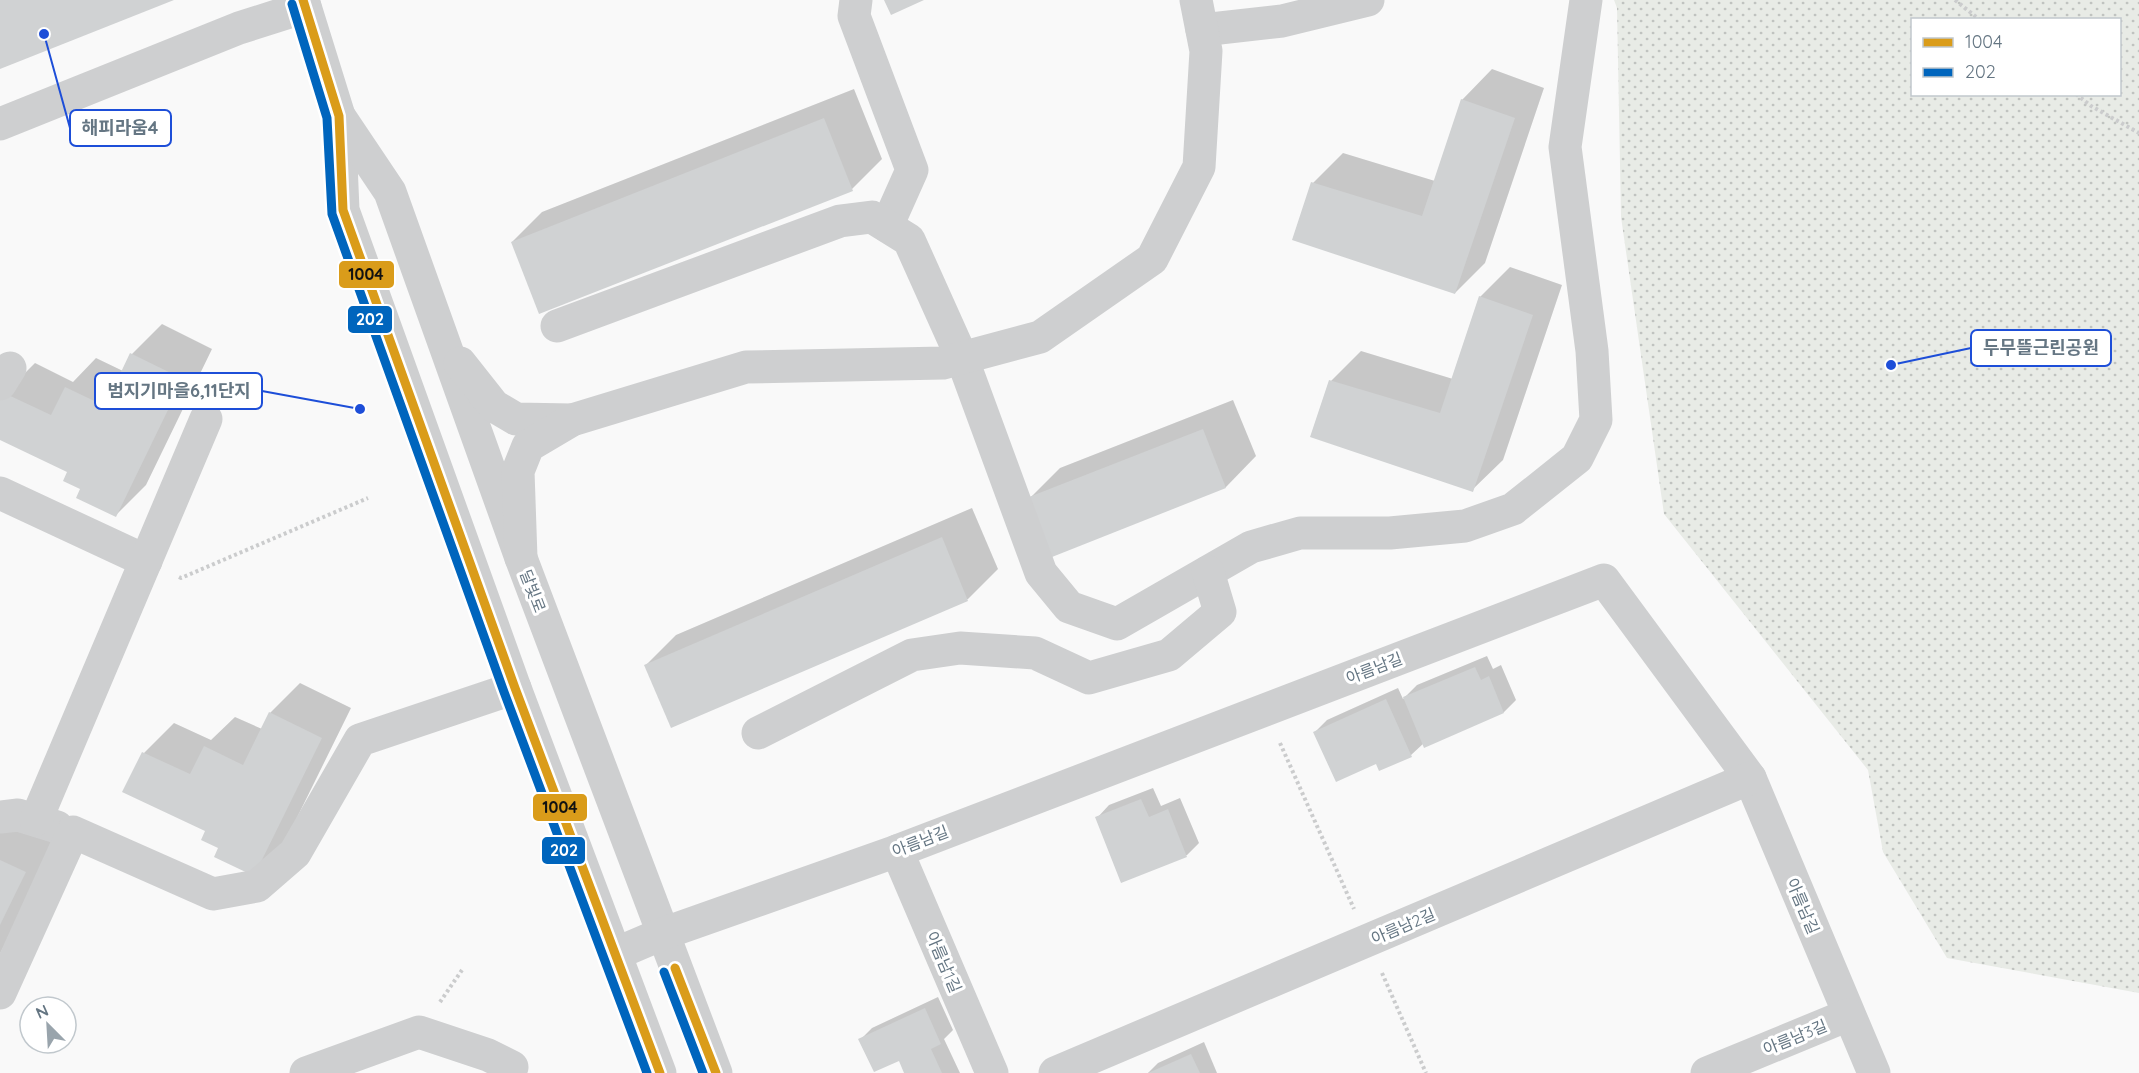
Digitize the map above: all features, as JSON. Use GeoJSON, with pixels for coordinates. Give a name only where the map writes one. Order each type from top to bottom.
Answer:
{"type":"FeatureCollection","features":[{"type":"Feature","properties":{"kind":"street"},"geometry":{"type":"LineString","coordinates":[[856,0],[854,16],[912,170],[887,226]]}},
{"type":"Feature","properties":{"kind":"street"},"geometry":{"type":"LineString","coordinates":[[521,558],[518,471],[528,446],[572,420],[746,367],[943,363],[1040,337],[1152,259],[1199,167],[1206,51],[1199,15],[1282,21],[1368,0]]}},
{"type":"Feature","properties":{"kind":"street"},"geometry":{"type":"LineString","coordinates":[[557,326],[840,221],[872,217],[909,240],[962,358],[1041,573],[1069,607],[1117,624],[1251,547],[1300,533],[1390,533],[1465,526],[1513,509],[1577,458],[1596,420],[1592,351],[1565,147],[1586,0]]}},
{"type":"Feature","properties":{"kind":"street"},"geometry":{"type":"LineString","coordinates":[[0,124],[304,3]]}},
{"type":"Feature","properties":{"kind":"street","name":"달빛로"},"geometry":{"type":"LineString","coordinates":[[304,3],[339,116],[343,210],[514,688],[660,1073]]}},
{"type":"Feature","properties":{"kind":"street","name":"달빛로"},"geometry":{"type":"LineString","coordinates":[[339,116],[390,192],[521,558],[716,1073]]}},
{"type":"Feature","properties":{"kind":"street"},"geometry":{"type":"LineString","coordinates":[[442,341],[494,406],[516,419],[572,420]]}},
{"type":"Feature","properties":{"kind":"street"},"geometry":{"type":"LineString","coordinates":[[36,820],[206,419]]}},
{"type":"Feature","properties":{"kind":"street"},"geometry":{"type":"LineString","coordinates":[[0,493],[146,561]]}},
{"type":"Feature","properties":{"kind":"street"},"geometry":{"type":"LineString","coordinates":[[758,733],[912,655],[960,648],[1035,653],[1089,678],[1169,656],[1220,612],[1208,572]]}},
{"type":"Feature","properties":{"kind":"street","name":"아름남길"},"geometry":{"type":"LineString","coordinates":[[615,954],[662,934],[897,851],[1604,580],[1750,778],[1874,1073]]}},
{"type":"Feature","properties":{"kind":"street"},"geometry":{"type":"LineString","coordinates":[[0,818],[18,815],[73,832],[213,894],[257,886],[295,853],[360,740],[514,688]]}},
{"type":"Feature","properties":{"kind":"street","name":"아름남2길"},"geometry":{"type":"LineString","coordinates":[[1055,1073],[1750,778]]}},
{"type":"Feature","properties":{"kind":"street"},"geometry":{"type":"LineString","coordinates":[[0,993],[73,832]]}},
{"type":"Feature","properties":{"kind":"street","name":"아름남1길"},"geometry":{"type":"LineString","coordinates":[[897,851],[992,1073]]}},
{"type":"Feature","properties":{"kind":"street","name":"아름남3길"},"geometry":{"type":"LineString","coordinates":[[1707,1073],[1848,1015]]}},
{"type":"Feature","properties":{"kind":"street"},"geometry":{"type":"LineString","coordinates":[[306,1073],[419,1032],[488,1055],[512,1067],[508,1073]]}},
{"type":"Feature","properties":{"kind":"path"},"geometry":{"type":"LineString","coordinates":[[1955,0],[1978,18]]}},
{"type":"Feature","properties":{"kind":"path"},"geometry":{"type":"LineString","coordinates":[[2078,96],[2091,106],[2139,133]]}},
{"type":"Feature","properties":{"kind":"path"},"geometry":{"type":"LineString","coordinates":[[146,561],[181,578],[368,498]]}},
{"type":"Feature","properties":{"kind":"path"},"geometry":{"type":"LineString","coordinates":[[1265,709],[1426,1073]]}},
{"type":"Feature","properties":{"kind":"shaded area"},"geometry":{"type":"Polygon","coordinates":[[[1614,0],[2139,0],[2139,993],[1947,958],[1883,852],[1868,770],[1664,514],[1621,217],[1617,8],[1614,0]]]}},
{"type":"Feature","properties":{"kind":"building"},"geometry":{"type":"Polygon","coordinates":[[[0,0],[174,0],[0,69],[0,0]]]}},
{"type":"Feature","properties":{"kind":"building"},"geometry":{"type":"Polygon","coordinates":[[[884,0],[924,0],[891,15],[884,0]]]}},
{"type":"Feature","properties":{"kind":"building"},"geometry":{"type":"Polygon","coordinates":[[[1461,99],[1515,118],[1455,294],[1292,240],[1311,182],[1422,216],[1461,99]]]}},
{"type":"Feature","properties":{"kind":"building"},"geometry":{"type":"Polygon","coordinates":[[[824,118],[853,191],[539,314],[511,242],[824,118]]]}},
{"type":"Feature","properties":{"kind":"building"},"geometry":{"type":"Polygon","coordinates":[[[1479,296],[1533,315],[1473,492],[1310,437],[1329,380],[1440,413],[1479,296]]]}},
{"type":"Feature","properties":{"kind":"building"},"geometry":{"type":"Polygon","coordinates":[[[130,353],[183,379],[116,517],[76,498],[80,489],[63,481],[67,472],[0,440],[0,400],[4,393],[51,415],[65,387],[105,406],[130,353]]]}},
{"type":"Feature","properties":{"kind":"building"},"geometry":{"type":"Polygon","coordinates":[[[1203,429],[1226,488],[1052,557],[1029,497],[1203,429]]]}},
{"type":"Feature","properties":{"kind":"building"},"geometry":{"type":"Polygon","coordinates":[[[942,537],[968,601],[671,728],[644,665],[942,537]]]}},
{"type":"Feature","properties":{"kind":"building"},"geometry":{"type":"Polygon","coordinates":[[[1475,667],[1481,680],[1489,676],[1504,713],[1424,748],[1403,697],[1475,667]]]}},
{"type":"Feature","properties":{"kind":"building"},"geometry":{"type":"Polygon","coordinates":[[[1386,699],[1412,757],[1379,771],[1376,764],[1336,782],[1313,732],[1386,699]]]}},
{"type":"Feature","properties":{"kind":"building"},"geometry":{"type":"Polygon","coordinates":[[[269,712],[322,738],[254,876],[214,857],[218,848],[201,840],[205,831],[122,792],[142,752],[190,774],[204,746],[243,765],[269,712]]]}},
{"type":"Feature","properties":{"kind":"building"},"geometry":{"type":"Polygon","coordinates":[[[1141,799],[1149,817],[1168,809],[1187,857],[1121,883],[1095,817],[1141,799]]]}},
{"type":"Feature","properties":{"kind":"building"},"geometry":{"type":"Polygon","coordinates":[[[0,860],[26,872],[0,925],[0,860]]]}},
{"type":"Feature","properties":{"kind":"building"},"geometry":{"type":"Polygon","coordinates":[[[925,1008],[941,1044],[931,1049],[942,1073],[904,1073],[899,1061],[874,1072],[858,1039],[925,1008]]]}},
{"type":"Feature","properties":{"kind":"building"},"geometry":{"type":"Polygon","coordinates":[[[1191,1054],[1200,1073],[1148,1073],[1191,1054]]]}},
{"type":"Feature","properties":{"kind":"transit line","name":"1004"},"geometry":{"type":"LineString","coordinates":[[303,0],[339,116],[343,210],[515,688],[660,1073]]}},
{"type":"Feature","properties":{"kind":"transit line","name":"202"},"geometry":{"type":"LineString","coordinates":[[292,4],[327,118],[332,214],[504,692],[647,1073]]}},
{"type":"Feature","properties":{"kind":"transit line","name":"1004"},"geometry":{"type":"LineString","coordinates":[[675,968],[716,1073]]}},
{"type":"Feature","properties":{"kind":"transit line","name":"202"},"geometry":{"type":"LineString","coordinates":[[664,972],[703,1073]]}},
{"type":"Feature","properties":{"kind":"place","name":"해피라움4"},"geometry":{"type":"Point","coordinates":[44,34]}},
{"type":"Feature","properties":{"kind":"place","name":"두무뜰근린공원"},"geometry":{"type":"Point","coordinates":[1891,365]}},
{"type":"Feature","properties":{"kind":"place","name":"범지기마을6,11단지"},"geometry":{"type":"Point","coordinates":[360,409]}}]}
